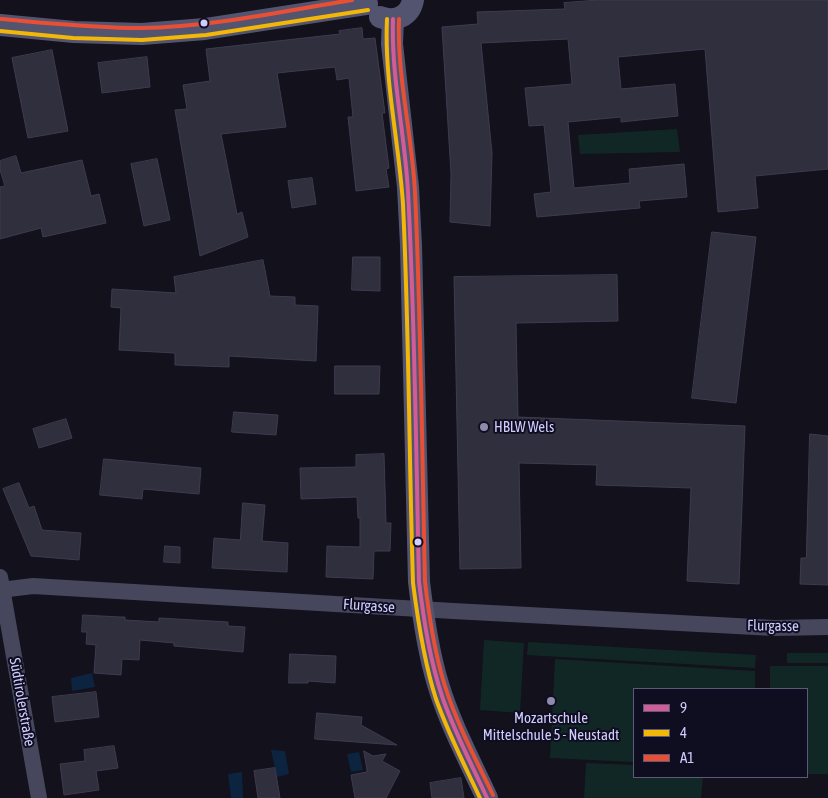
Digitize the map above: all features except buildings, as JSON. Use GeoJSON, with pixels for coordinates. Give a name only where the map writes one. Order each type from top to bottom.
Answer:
{"type":"FeatureCollection","features":[{"type":"Feature","properties":{"kind":"street"},"geometry":{"type":"LineString","coordinates":[[0,25],[74,32],[142,34],[205,28],[367,2],[371,11],[378,17],[393,20],[401,17],[408,11],[414,0]]}},
{"type":"Feature","properties":{"kind":"street"},"geometry":{"type":"LineString","coordinates":[[393,20],[392,44],[408,187],[419,582],[422,608],[425,632],[438,684],[455,729],[487,798]]}},
{"type":"Feature","properties":{"kind":"street","name":"Flurgasse"},"geometry":{"type":"LineString","coordinates":[[1,585],[774,628],[828,627]]}},
{"type":"Feature","properties":{"kind":"street","name":"Südtirolerstraße"},"geometry":{"type":"LineString","coordinates":[[1,585],[39,798]]}},
{"type":"Feature","properties":{"kind":"green space"},"geometry":{"type":"Polygon","coordinates":[[[677,129],[680,152],[580,154],[578,135],[677,129]]]}},
{"type":"Feature","properties":{"kind":"green space"},"geometry":{"type":"Polygon","coordinates":[[[484,640],[524,643],[520,713],[480,710],[484,640]]]}},
{"type":"Feature","properties":{"kind":"green space"},"geometry":{"type":"Polygon","coordinates":[[[528,642],[756,655],[755,668],[527,655],[528,642]]]}},
{"type":"Feature","properties":{"kind":"green space"},"geometry":{"type":"Polygon","coordinates":[[[787,653],[828,653],[828,663],[787,663],[787,653]]]}},
{"type":"Feature","properties":{"kind":"green space"},"geometry":{"type":"Polygon","coordinates":[[[555,659],[755,671],[755,688],[633,688],[633,762],[550,758],[555,659]]]}},
{"type":"Feature","properties":{"kind":"green space"},"geometry":{"type":"Polygon","coordinates":[[[770,666],[828,666],[828,774],[808,774],[808,688],[770,688],[770,666]]]}},
{"type":"Feature","properties":{"kind":"green space"},"geometry":{"type":"Polygon","coordinates":[[[586,763],[633,765],[633,778],[703,778],[701,798],[584,798],[586,763]]]}},
{"type":"Feature","properties":{"kind":"water"},"geometry":{"type":"Polygon","coordinates":[[[92,673],[95,687],[72,691],[71,678],[92,673]]]}},
{"type":"Feature","properties":{"kind":"water"},"geometry":{"type":"Polygon","coordinates":[[[271,750],[285,751],[289,774],[277,777],[271,750]]]}},
{"type":"Feature","properties":{"kind":"water"},"geometry":{"type":"Polygon","coordinates":[[[359,752],[363,770],[351,772],[347,754],[359,752]]]}},
{"type":"Feature","properties":{"kind":"water"},"geometry":{"type":"Polygon","coordinates":[[[242,772],[243,798],[231,798],[228,774],[242,772]]]}},
{"type":"Feature","properties":{"kind":"transit line","name":"A1"},"geometry":{"type":"LineString","coordinates":[[1,19],[106,27],[167,27],[247,18],[352,0]]}},
{"type":"Feature","properties":{"kind":"transit line","name":"4"},"geometry":{"type":"LineString","coordinates":[[0,31],[73,38],[142,40],[206,35],[368,10]]}},
{"type":"Feature","properties":{"kind":"transit line","name":"4"},"geometry":{"type":"LineString","coordinates":[[387,19],[388,65],[403,204],[413,583],[422,642],[436,699],[451,737],[480,798]]}},
{"type":"Feature","properties":{"kind":"transit line","name":"9"},"geometry":{"type":"LineString","coordinates":[[393,19],[394,62],[406,170],[410,241],[419,582],[428,641],[438,685],[453,724],[487,798]]}},
{"type":"Feature","properties":{"kind":"transit line","name":"A1"},"geometry":{"type":"LineString","coordinates":[[399,19],[402,84],[415,192],[425,582],[428,607],[437,658],[444,683],[460,726],[493,795]]}},
{"type":"Feature","properties":{"kind":"place","name":"HBLW Wels"},"geometry":{"type":"Point","coordinates":[484,427]}},
{"type":"Feature","properties":{"kind":"place","name":"Mozartschule Mittelschule 5 - Neustadt"},"geometry":{"type":"Point","coordinates":[551,701]}}]}
